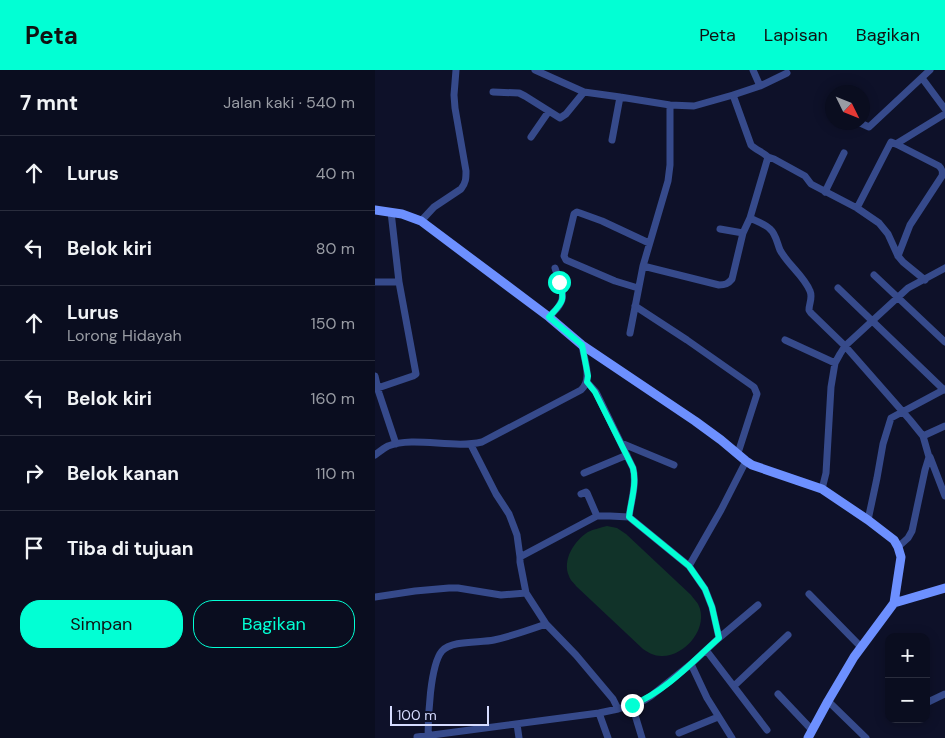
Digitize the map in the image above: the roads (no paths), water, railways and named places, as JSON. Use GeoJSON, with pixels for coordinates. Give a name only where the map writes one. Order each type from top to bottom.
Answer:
{"type":"FeatureCollection","features":[{"type":"Feature","properties":{"kind":"street"},"geometry":{"type":"LineString","coordinates":[[421,221],[434,207],[461,188],[466,180],[455,108],[456,70]]}},
{"type":"Feature","properties":{"kind":"street"},"geometry":{"type":"LineString","coordinates":[[535,70],[584,92],[670,105],[694,106],[733,96],[787,73]]}},
{"type":"Feature","properties":{"kind":"street"},"geometry":{"type":"LineString","coordinates":[[753,70],[760,86]]}},
{"type":"Feature","properties":{"kind":"street"},"geometry":{"type":"LineString","coordinates":[[870,126],[930,70]]}},
{"type":"Feature","properties":{"kind":"street"},"geometry":{"type":"LineString","coordinates":[[922,78],[945,109]]}},
{"type":"Feature","properties":{"kind":"street"},"geometry":{"type":"LineString","coordinates":[[493,92],[525,96],[561,118],[584,92]]}},
{"type":"Feature","properties":{"kind":"street"},"geometry":{"type":"LineString","coordinates":[[612,140],[620,96]]}},
{"type":"Feature","properties":{"kind":"street"},"geometry":{"type":"LineString","coordinates":[[733,96],[751,145],[755,149],[764,153],[768,158],[774,159],[805,176],[811,184],[857,208],[879,223],[888,234],[898,256],[925,280]]}},
{"type":"Feature","properties":{"kind":"street"},"geometry":{"type":"LineString","coordinates":[[630,333],[643,266],[668,182],[671,165],[670,105]]}},
{"type":"Feature","properties":{"kind":"street"},"geometry":{"type":"LineString","coordinates":[[531,137],[549,111]]}},
{"type":"Feature","properties":{"kind":"street"},"geometry":{"type":"LineString","coordinates":[[896,144],[945,114]]}},
{"type":"Feature","properties":{"kind":"street"},"geometry":{"type":"LineString","coordinates":[[857,208],[891,142],[939,166],[943,172],[910,225],[898,256]]}},
{"type":"Feature","properties":{"kind":"street"},"geometry":{"type":"LineString","coordinates":[[825,192],[844,153]]}},
{"type":"Feature","properties":{"kind":"street"},"geometry":{"type":"LineString","coordinates":[[643,266],[719,285],[729,283],[732,279],[743,233],[750,218],[768,158]]}},
{"type":"Feature","properties":{"kind":"street"},"geometry":{"type":"LineString","coordinates":[[375,210],[411,216],[421,221],[549,317],[582,345],[695,421],[746,461],[752,465],[822,489],[868,520],[893,540],[898,547],[901,557],[894,603],[861,647],[827,701],[810,734],[778,694]]}},
{"type":"Feature","properties":{"kind":"street"},"geometry":{"type":"LineString","coordinates":[[377,389],[415,374],[399,282],[391,212]]}},
{"type":"Feature","properties":{"kind":"street"},"geometry":{"type":"LineString","coordinates":[[639,288],[615,281],[565,260],[564,256],[574,214],[580,212],[649,243]]}},
{"type":"Feature","properties":{"kind":"street"},"geometry":{"type":"LineString","coordinates":[[750,218],[771,229],[781,251],[811,293],[809,310],[811,313],[845,346],[923,436],[929,457],[945,496]]}},
{"type":"Feature","properties":{"kind":"street"},"geometry":{"type":"LineString","coordinates":[[720,229],[743,233]]}},
{"type":"Feature","properties":{"kind":"street"},"geometry":{"type":"LineString","coordinates":[[549,317],[561,304],[563,296],[555,268]]}},
{"type":"Feature","properties":{"kind":"street"},"geometry":{"type":"LineString","coordinates":[[822,489],[826,473],[831,387],[835,363],[840,354],[845,346],[908,288],[945,268]]}},
{"type":"Feature","properties":{"kind":"street"},"geometry":{"type":"LineString","coordinates":[[873,274],[945,342]]}},
{"type":"Feature","properties":{"kind":"street"},"geometry":{"type":"LineString","coordinates":[[375,282],[399,282]]}},
{"type":"Feature","properties":{"kind":"street"},"geometry":{"type":"LineString","coordinates":[[838,288],[944,389],[891,418],[883,444],[868,520]]}},
{"type":"Feature","properties":{"kind":"street"},"geometry":{"type":"LineString","coordinates":[[635,306],[754,387],[757,394],[738,453]]}},
{"type":"Feature","properties":{"kind":"street"},"geometry":{"type":"LineString","coordinates":[[785,340],[835,363]]}},
{"type":"Feature","properties":{"kind":"street"},"geometry":{"type":"LineString","coordinates":[[375,455],[387,447],[405,442],[471,445],[482,442],[581,390],[585,387],[588,376],[582,345]]}},
{"type":"Feature","properties":{"kind":"street"},"geometry":{"type":"LineString","coordinates":[[375,376],[377,389],[396,444]]}},
{"type":"Feature","properties":{"kind":"street"},"geometry":{"type":"LineString","coordinates":[[587,382],[595,392],[635,475],[629,517]]}},
{"type":"Feature","properties":{"kind":"street"},"geometry":{"type":"LineString","coordinates":[[923,436],[945,426]]}},
{"type":"Feature","properties":{"kind":"street"},"geometry":{"type":"LineString","coordinates":[[621,443],[674,465]]}},
{"type":"Feature","properties":{"kind":"street"},"geometry":{"type":"LineString","coordinates":[[471,445],[495,494],[511,520],[517,536],[526,593],[546,624],[576,655],[613,700],[618,709]]}},
{"type":"Feature","properties":{"kind":"street"},"geometry":{"type":"LineString","coordinates":[[584,474],[627,455]]}},
{"type":"Feature","properties":{"kind":"street"},"geometry":{"type":"LineString","coordinates":[[898,547],[908,538],[912,531],[929,457]]}},
{"type":"Feature","properties":{"kind":"street"},"geometry":{"type":"LineString","coordinates":[[689,566],[746,461]]}},
{"type":"Feature","properties":{"kind":"street"},"geometry":{"type":"LineString","coordinates":[[581,494],[587,493],[597,516]]}},
{"type":"Feature","properties":{"kind":"street"},"geometry":{"type":"LineString","coordinates":[[521,557],[597,516],[629,517],[689,566],[705,589],[712,607],[719,638]]}},
{"type":"Feature","properties":{"kind":"street"},"geometry":{"type":"LineString","coordinates":[[375,597],[415,591],[458,588],[501,595],[526,593]]}},
{"type":"Feature","properties":{"kind":"street"},"geometry":{"type":"LineString","coordinates":[[894,603],[945,588]]}},
{"type":"Feature","properties":{"kind":"street"},"geometry":{"type":"LineString","coordinates":[[809,594],[861,647]]}},
{"type":"Feature","properties":{"kind":"street"},"geometry":{"type":"LineString","coordinates":[[417,737],[599,713],[632,705],[651,696],[758,606]]}},
{"type":"Feature","properties":{"kind":"street"},"geometry":{"type":"LineString","coordinates":[[428,737],[429,704],[434,672],[441,652],[454,644],[493,640],[546,624]]}},
{"type":"Feature","properties":{"kind":"street"},"geometry":{"type":"LineString","coordinates":[[734,686],[788,635]]}},
{"type":"Feature","properties":{"kind":"street"},"geometry":{"type":"LineString","coordinates":[[706,650],[767,730]]}},
{"type":"Feature","properties":{"kind":"street"},"geometry":{"type":"LineString","coordinates":[[691,664],[707,698],[732,738]]}},
{"type":"Feature","properties":{"kind":"street"},"geometry":{"type":"LineString","coordinates":[[930,701],[945,694]]}},
{"type":"Feature","properties":{"kind":"street"},"geometry":{"type":"LineString","coordinates":[[827,701],[866,738]]}},
{"type":"Feature","properties":{"kind":"street"},"geometry":{"type":"LineString","coordinates":[[632,705],[642,738]]}},
{"type":"Feature","properties":{"kind":"street"},"geometry":{"type":"LineString","coordinates":[[599,713],[608,738]]}},
{"type":"Feature","properties":{"kind":"street"},"geometry":{"type":"LineString","coordinates":[[679,732],[718,717]]}},
{"type":"Feature","properties":{"kind":"street"},"geometry":{"type":"LineString","coordinates":[[517,724],[519,738]]}}]}
